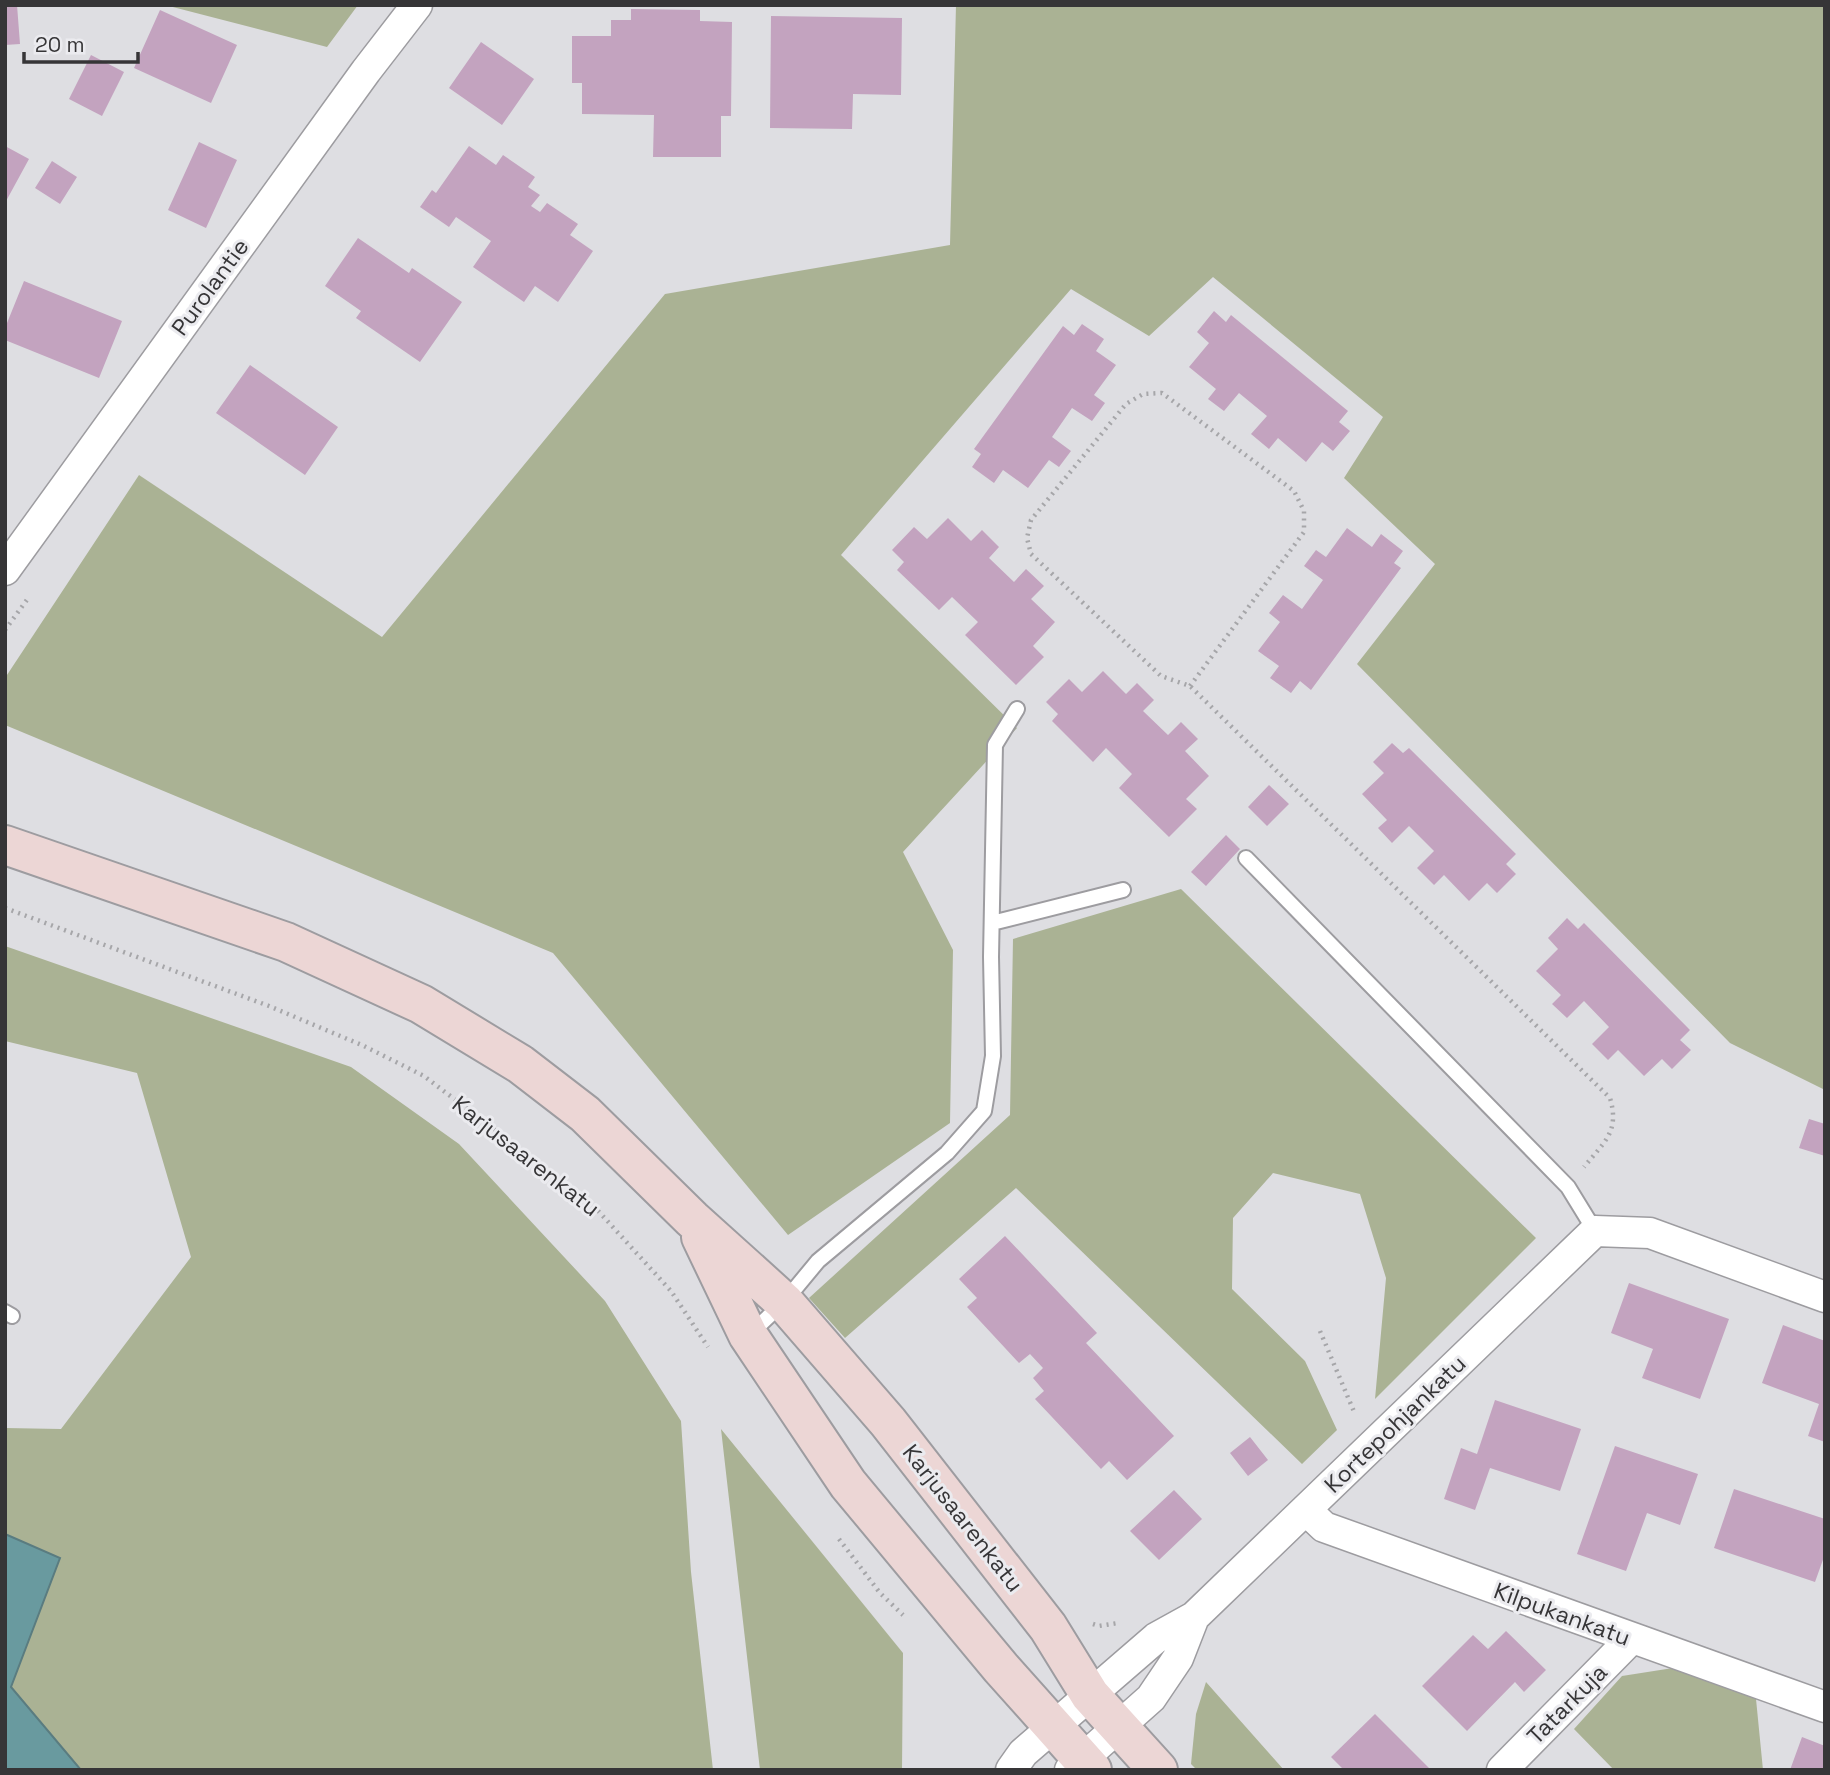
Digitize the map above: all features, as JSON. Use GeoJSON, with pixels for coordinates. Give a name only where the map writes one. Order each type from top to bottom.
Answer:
{"type":"FeatureCollection","features":[{"type":"Feature","properties":{"kind":"street","name":"Purolantie"},"geometry":{"type":"LineString","coordinates":[[5,570],[417,5]]}},
{"type":"Feature","properties":{"kind":"street","name":"Karjusaarenkatu"},"geometry":{"type":"LineString","coordinates":[[5,845],[286,943],[421,1004],[520,1064],[584,1114],[692,1219],[784,1302],[888,1422],[1048,1627],[1090,1695],[1158,1770]]}},
{"type":"Feature","properties":{"kind":"street","name":"Karjusaarenkatu"},"geometry":{"type":"LineString","coordinates":[[692,1219],[748,1335],[848,1484],[1054,1727],[1082,1766]]}},
{"type":"Feature","properties":{"kind":"street"},"geometry":{"type":"LineString","coordinates":[[1595,1231],[1650,1233],[1825,1297]]}},
{"type":"Feature","properties":{"kind":"street","name":"Kortepohjankatu"},"geometry":{"type":"LineString","coordinates":[[1011,1770],[1023,1753],[1156,1638],[1194,1618],[1595,1231]]}},
{"type":"Feature","properties":{"kind":"street","name":"Kilpukankatu"},"geometry":{"type":"LineString","coordinates":[[1306,1510],[1324,1527],[1825,1707]]}},
{"type":"Feature","properties":{"kind":"street","name":"Kortepohjankatu"},"geometry":{"type":"LineString","coordinates":[[1082,1766],[1119,1726],[1151,1698],[1178,1658],[1194,1618]]}},
{"type":"Feature","properties":{"kind":"street","name":"Tatarkuja"},"geometry":{"type":"LineString","coordinates":[[1502,1770],[1631,1639]]}},
{"type":"Feature","properties":{"kind":"lane"},"geometry":{"type":"LineString","coordinates":[[748,1335],[784,1302],[818,1261],[947,1153],[984,1111],[993,1056],[995,745],[1017,709]]}},
{"type":"Feature","properties":{"kind":"lane"},"geometry":{"type":"LineString","coordinates":[[1246,858],[1568,1187],[1595,1231]]}},
{"type":"Feature","properties":{"kind":"lane"},"geometry":{"type":"LineString","coordinates":[[992,923],[1123,890]]}},
{"type":"Feature","properties":{"kind":"path"},"geometry":{"type":"LineString","coordinates":[[1190,686],[1304,532],[1304,511],[1294,491],[1162,393],[1143,394],[1126,404],[1031,520],[1027,538],[1031,554],[1161,676],[1190,686],[1610,1098],[1615,1114],[1612,1133],[1568,1187]]}},
{"type":"Feature","properties":{"kind":"path","name":"Karjusaarenkatu"},"geometry":{"type":"LineString","coordinates":[[5,908],[269,1006],[364,1046],[424,1076],[591,1203],[671,1291],[715,1357]]}},
{"type":"Feature","properties":{"kind":"path"},"geometry":{"type":"LineString","coordinates":[[1320,1331],[1350,1406],[1375,1444]]}},
{"type":"Feature","properties":{"kind":"path"},"geometry":{"type":"LineString","coordinates":[[832,1530],[880,1593],[910,1622]]}},
{"type":"Feature","properties":{"kind":"path"},"geometry":{"type":"LineString","coordinates":[[1088,1621],[1099,1626],[1137,1620],[1156,1638]]}},
{"type":"Feature","properties":{"kind":"green space"},"geometry":{"type":"Polygon","coordinates":[[[165,5],[358,5],[327,47],[165,5]]]}},
{"type":"Feature","properties":{"kind":"green space"},"geometry":{"type":"Polygon","coordinates":[[[956,5],[1825,5],[1825,1090],[1730,1043],[1357,664],[1435,564],[1344,478],[1383,417],[1213,277],[1149,336],[1071,289],[841,555],[1017,728],[903,852],[953,950],[950,1123],[788,1235],[553,953],[5,725],[5,678],[139,475],[382,637],[665,294],[950,245],[956,5]]]}},
{"type":"Feature","properties":{"kind":"green space"},"geometry":{"type":"Polygon","coordinates":[[[1181,889],[1536,1238],[1375,1399],[1386,1278],[1360,1194],[1273,1173],[1233,1218],[1232,1289],[1305,1361],[1337,1430],[1302,1464],[1016,1188],[845,1338],[809,1298],[1010,1115],[1013,939],[1181,889]]]}},
{"type":"Feature","properties":{"kind":"green space"},"geometry":{"type":"Polygon","coordinates":[[[5,946],[351,1067],[459,1144],[605,1301],[681,1421],[691,1572],[713,1770],[5,1770],[5,1428],[61,1429],[191,1257],[137,1073],[5,1041],[5,946]]]}},
{"type":"Feature","properties":{"kind":"green space"},"geometry":{"type":"Polygon","coordinates":[[[721,1429],[903,1653],[902,1770],[760,1770],[721,1429]]]}},
{"type":"Feature","properties":{"kind":"green space"},"geometry":{"type":"Polygon","coordinates":[[[1673,1668],[1756,1699],[1763,1770],[1614,1770],[1574,1729],[1622,1676],[1673,1668]]]}},
{"type":"Feature","properties":{"kind":"green space"},"geometry":{"type":"Polygon","coordinates":[[[1206,1682],[1284,1770],[1197,1770],[1191,1764],[1196,1714],[1206,1682]]]}},
{"type":"Feature","properties":{"kind":"water"},"geometry":{"type":"Polygon","coordinates":[[[5,1534],[60,1558],[11,1687],[81,1770],[5,1770],[5,1534]]]}},
{"type":"Feature","properties":{"kind":"building"},"geometry":{"type":"Polygon","coordinates":[[[5,5],[17,5],[20,44],[5,45],[5,5]]]}},
{"type":"Feature","properties":{"kind":"building"},"geometry":{"type":"Polygon","coordinates":[[[631,9],[700,10],[700,21],[732,22],[731,116],[721,116],[721,157],[653,157],[654,115],[582,114],[582,83],[572,83],[572,36],[611,36],[611,20],[631,20],[631,9]]]}},
{"type":"Feature","properties":{"kind":"building"},"geometry":{"type":"Polygon","coordinates":[[[160,10],[237,45],[211,103],[134,68],[160,10]]]}},
{"type":"Feature","properties":{"kind":"building"},"geometry":{"type":"Polygon","coordinates":[[[771,16],[902,18],[901,95],[853,94],[852,129],[770,128],[771,16]]]}},
{"type":"Feature","properties":{"kind":"building"},"geometry":{"type":"Polygon","coordinates":[[[481,42],[534,79],[502,125],[449,88],[481,42]]]}},
{"type":"Feature","properties":{"kind":"building"},"geometry":{"type":"Polygon","coordinates":[[[91,55],[124,72],[102,116],[69,99],[91,55]]]}},
{"type":"Feature","properties":{"kind":"building"},"geometry":{"type":"Polygon","coordinates":[[[199,142],[237,160],[206,228],[168,210],[199,142]]]}},
{"type":"Feature","properties":{"kind":"building"},"geometry":{"type":"Polygon","coordinates":[[[5,146],[29,159],[5,203],[5,146]]]}},
{"type":"Feature","properties":{"kind":"building"},"geometry":{"type":"Polygon","coordinates":[[[469,146],[496,165],[503,155],[535,177],[528,187],[540,195],[531,206],[540,212],[547,203],[578,224],[570,235],[593,251],[558,302],[535,286],[524,302],[473,267],[491,241],[456,217],[449,227],[420,207],[432,190],[436,193],[469,146]]]}},
{"type":"Feature","properties":{"kind":"building"},"geometry":{"type":"Polygon","coordinates":[[[52,161],[77,177],[60,204],[35,188],[52,161]]]}},
{"type":"Feature","properties":{"kind":"building"},"geometry":{"type":"Polygon","coordinates":[[[358,238],[409,273],[412,268],[462,302],[420,362],[356,318],[361,311],[325,286],[358,238]]]}},
{"type":"Feature","properties":{"kind":"building"},"geometry":{"type":"Polygon","coordinates":[[[24,281],[122,321],[99,378],[5,340],[5,328],[24,281]]]}},
{"type":"Feature","properties":{"kind":"building"},"geometry":{"type":"Polygon","coordinates":[[[1214,311],[1226,322],[1231,315],[1348,411],[1339,422],[1350,431],[1333,451],[1322,442],[1306,462],[1278,438],[1269,449],[1251,434],[1267,416],[1239,393],[1224,411],[1208,399],[1216,389],[1189,367],[1209,343],[1197,332],[1214,311]]]}},
{"type":"Feature","properties":{"kind":"building"},"geometry":{"type":"Polygon","coordinates":[[[1082,324],[1104,339],[1096,351],[1116,365],[1094,395],[1105,403],[1092,421],[1072,408],[1052,437],[1071,451],[1059,467],[1049,460],[1028,488],[1003,470],[994,483],[972,467],[981,454],[974,449],[1063,326],[1074,335],[1082,324]]]}},
{"type":"Feature","properties":{"kind":"building"},"geometry":{"type":"Polygon","coordinates":[[[250,365],[338,427],[305,475],[216,413],[250,365]]]}},
{"type":"Feature","properties":{"kind":"building"},"geometry":{"type":"Polygon","coordinates":[[[948,518],[971,541],[982,530],[999,547],[989,558],[1014,582],[1026,569],[1044,586],[1031,599],[1055,622],[1033,646],[1044,657],[1016,685],[965,635],[978,622],[952,597],[939,610],[897,570],[904,562],[892,550],[914,527],[927,539],[948,518]]]}},
{"type":"Feature","properties":{"kind":"building"},"geometry":{"type":"Polygon","coordinates":[[[1347,528],[1372,547],[1381,534],[1403,551],[1394,563],[1401,568],[1311,690],[1300,681],[1291,693],[1270,678],[1279,666],[1258,651],[1280,622],[1269,613],[1283,595],[1302,609],[1323,580],[1304,566],[1316,550],[1326,557],[1347,528]]]}},
{"type":"Feature","properties":{"kind":"building"},"geometry":{"type":"Polygon","coordinates":[[[1103,671],[1126,694],[1137,683],[1154,700],[1143,711],[1168,735],[1181,722],[1198,739],[1185,751],[1209,776],[1186,799],[1197,809],[1169,837],[1119,788],[1132,774],[1106,748],[1093,762],[1052,721],[1058,714],[1046,702],[1069,679],[1082,692],[1103,671]]]}},
{"type":"Feature","properties":{"kind":"building"},"geometry":{"type":"Polygon","coordinates":[[[1392,743],[1403,753],[1409,748],[1516,854],[1506,864],[1516,874],[1497,893],[1487,883],[1469,901],[1444,875],[1434,885],[1417,868],[1434,851],[1409,826],[1392,843],[1378,828],[1387,820],[1362,794],[1384,773],[1373,762],[1392,743]]]}},
{"type":"Feature","properties":{"kind":"building"},"geometry":{"type":"Polygon","coordinates":[[[1269,785],[1289,804],[1267,826],[1248,807],[1269,785]]]}},
{"type":"Feature","properties":{"kind":"building"},"geometry":{"type":"Polygon","coordinates":[[[1226,835],[1240,849],[1206,886],[1191,872],[1226,835]]]}},
{"type":"Feature","properties":{"kind":"building"},"geometry":{"type":"Polygon","coordinates":[[[1567,918],[1578,929],[1584,923],[1690,1030],[1680,1040],[1691,1050],[1672,1069],[1662,1059],[1644,1076],[1618,1050],[1608,1060],[1592,1044],[1609,1027],[1584,1001],[1567,1018],[1552,1004],[1561,995],[1536,971],[1558,949],[1548,938],[1567,918]]]}},
{"type":"Feature","properties":{"kind":"building"},"geometry":{"type":"Polygon","coordinates":[[[1809,1119],[1825,1124],[1825,1156],[1799,1148],[1809,1119]]]}},
{"type":"Feature","properties":{"kind":"building"},"geometry":{"type":"Polygon","coordinates":[[[1005,1236],[1097,1333],[1086,1343],[1174,1436],[1127,1480],[1109,1461],[1101,1469],[1035,1399],[1044,1391],[1033,1378],[1043,1368],[1030,1354],[1019,1363],[967,1307],[977,1298],[959,1279],[1005,1236]]]}},
{"type":"Feature","properties":{"kind":"building"},"geometry":{"type":"Polygon","coordinates":[[[1629,1283],[1729,1319],[1700,1399],[1642,1378],[1653,1349],[1611,1333],[1629,1283]]]}},
{"type":"Feature","properties":{"kind":"building"},"geometry":{"type":"Polygon","coordinates":[[[1783,1325],[1825,1341],[1825,1442],[1808,1436],[1819,1404],[1762,1383],[1783,1325]]]}},
{"type":"Feature","properties":{"kind":"building"},"geometry":{"type":"Polygon","coordinates":[[[1495,1400],[1581,1429],[1560,1491],[1490,1468],[1475,1510],[1444,1499],[1461,1448],[1477,1454],[1495,1400]]]}},
{"type":"Feature","properties":{"kind":"building"},"geometry":{"type":"Polygon","coordinates":[[[1250,1437],[1268,1460],[1248,1476],[1230,1453],[1250,1437]]]}},
{"type":"Feature","properties":{"kind":"building"},"geometry":{"type":"Polygon","coordinates":[[[1615,1446],[1698,1474],[1680,1525],[1647,1513],[1626,1571],[1577,1554],[1615,1446]]]}},
{"type":"Feature","properties":{"kind":"building"},"geometry":{"type":"Polygon","coordinates":[[[1734,1489],[1825,1519],[1825,1554],[1815,1582],[1714,1548],[1734,1489]]]}},
{"type":"Feature","properties":{"kind":"building"},"geometry":{"type":"Polygon","coordinates":[[[1174,1490],[1202,1519],[1159,1560],[1130,1531],[1174,1490]]]}},
{"type":"Feature","properties":{"kind":"building"},"geometry":{"type":"Polygon","coordinates":[[[1506,1631],[1546,1670],[1524,1692],[1515,1682],[1467,1731],[1422,1686],[1473,1635],[1488,1649],[1506,1631]]]}},
{"type":"Feature","properties":{"kind":"building"},"geometry":{"type":"Polygon","coordinates":[[[1375,1714],[1431,1770],[1344,1770],[1331,1757],[1375,1714]]]}},
{"type":"Feature","properties":{"kind":"building"},"geometry":{"type":"Polygon","coordinates":[[[1802,1737],[1825,1746],[1825,1770],[1790,1770],[1802,1737]]]}}]}
